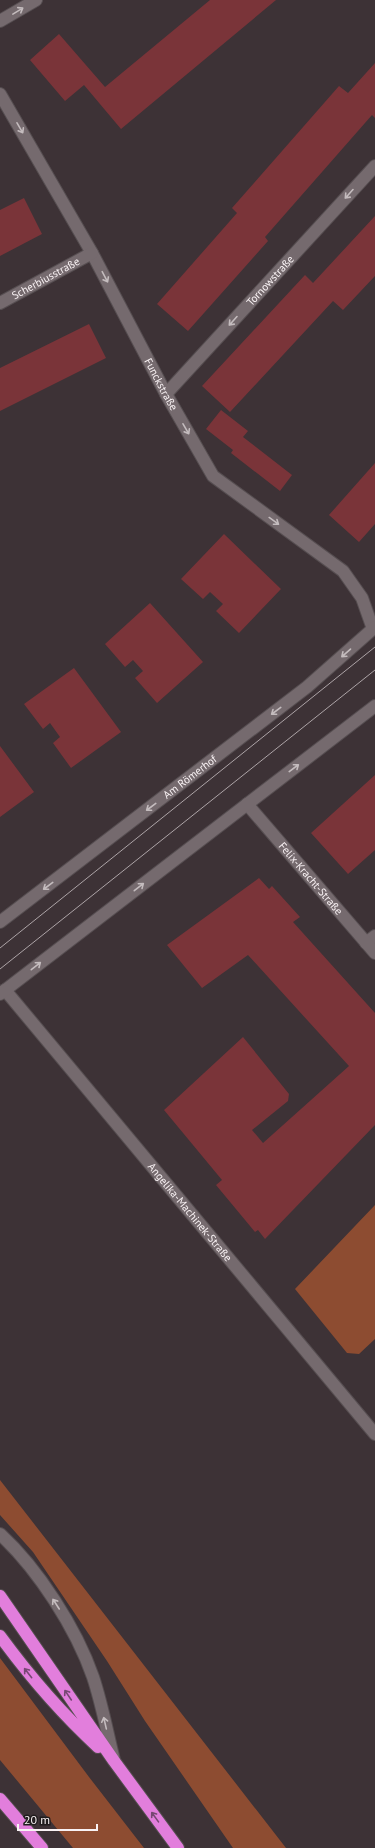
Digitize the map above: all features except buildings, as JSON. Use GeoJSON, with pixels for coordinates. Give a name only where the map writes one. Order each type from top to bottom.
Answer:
{"type":"FeatureCollection","features":[{"type":"Feature","properties":{"kind":"highway"},"geometry":{"type":"LineString","coordinates":[[0,1596],[114,1761],[178,1848]]}},
{"type":"Feature","properties":{"kind":"highway"},"geometry":{"type":"LineString","coordinates":[[0,1636],[38,1686],[56,1706],[114,1761]]}},
{"type":"Feature","properties":{"kind":"highway"},"geometry":{"type":"LineString","coordinates":[[0,1799],[42,1848]]}},
{"type":"Feature","properties":{"kind":"street"},"geometry":{"type":"LineString","coordinates":[[0,21],[36,0]]}},
{"type":"Feature","properties":{"kind":"street","name":"Funckstraße"},"geometry":{"type":"LineString","coordinates":[[0,94],[92,253],[166,394],[213,476],[343,571],[362,598],[374,628]]}},
{"type":"Feature","properties":{"kind":"street","name":"Tornowstraße"},"geometry":{"type":"LineString","coordinates":[[166,394],[375,166]]}},
{"type":"Feature","properties":{"kind":"street","name":"Scherbiusstraße"},"geometry":{"type":"LineString","coordinates":[[0,303],[92,253]]}},
{"type":"Feature","properties":{"kind":"street","name":"Am Römerhof"},"geometry":{"type":"LineString","coordinates":[[0,922],[307,687],[374,628]]}},
{"type":"Feature","properties":{"kind":"street"},"geometry":{"type":"LineString","coordinates":[[2,992],[375,706]]}},
{"type":"Feature","properties":{"kind":"street","name":"Felix-Kracht-Straße"},"geometry":{"type":"LineString","coordinates":[[247,804],[371,939],[375,953]]}},
{"type":"Feature","properties":{"kind":"street","name":"Angelika-Machinek-Straße"},"geometry":{"type":"LineString","coordinates":[[2,992],[375,1434]]}},
{"type":"Feature","properties":{"kind":"street"},"geometry":{"type":"LineString","coordinates":[[0,1534],[11,1544],[43,1584],[79,1641],[100,1698],[114,1761]]}},
{"type":"Feature","properties":{"kind":"shaded area"},"geometry":{"type":"Polygon","coordinates":[[[375,1205],[375,1339],[359,1354],[347,1353],[295,1289],[375,1205]]]}},
{"type":"Feature","properties":{"kind":"shaded area"},"geometry":{"type":"Polygon","coordinates":[[[0,1480],[286,1848],[233,1848],[145,1721],[107,1661],[33,1552],[0,1515],[0,1480]]]}},
{"type":"Feature","properties":{"kind":"shaded area"},"geometry":{"type":"Polygon","coordinates":[[[0,1658],[144,1848],[73,1848],[0,1760],[0,1658]]]}},
{"type":"Feature","properties":{"kind":"tram line"},"geometry":{"type":"LineString","coordinates":[[0,948],[375,647]]}},
{"type":"Feature","properties":{"kind":"tram line"},"geometry":{"type":"LineString","coordinates":[[0,969],[375,670]]}}]}
